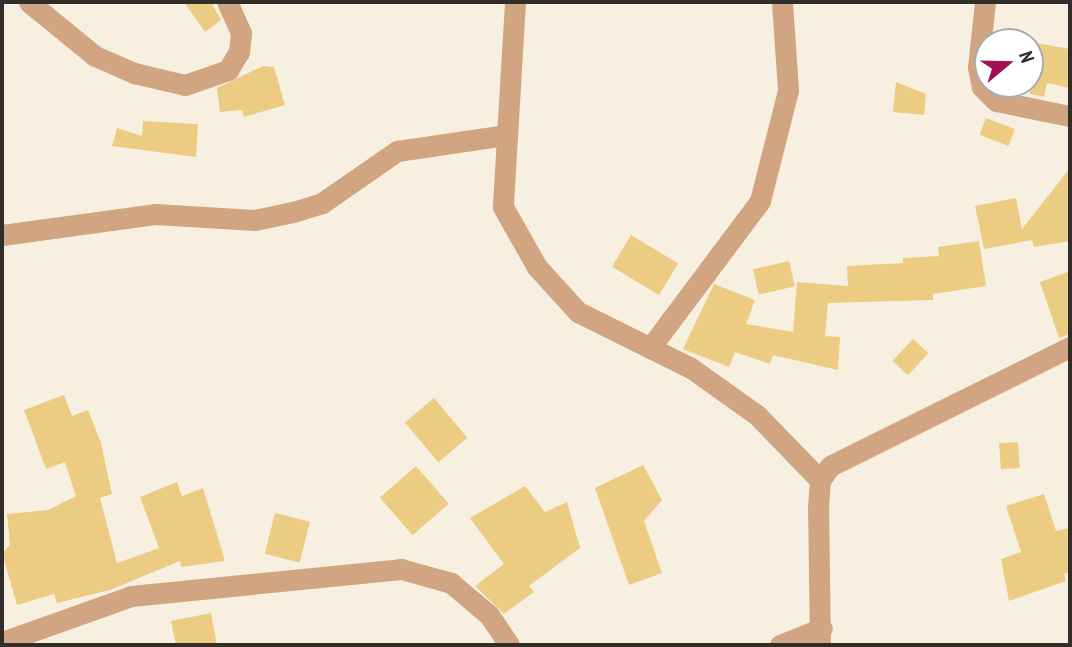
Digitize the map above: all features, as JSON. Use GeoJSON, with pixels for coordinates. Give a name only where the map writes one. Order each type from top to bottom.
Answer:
{"type":"FeatureCollection","features":[{"type":"Feature","properties":{"kind":"street"},"geometry":{"type":"LineString","coordinates":[[29,2],[95,55],[134,73],[186,85],[228,70],[239,52],[241,33],[227,2]]}},
{"type":"Feature","properties":{"kind":"street"},"geometry":{"type":"LineString","coordinates":[[515,2],[503,207],[537,267],[578,312],[691,368],[757,415],[820,480]]}},
{"type":"Feature","properties":{"kind":"street"},"geometry":{"type":"LineString","coordinates":[[650,348],[760,201],[788,90],[782,2]]}},
{"type":"Feature","properties":{"kind":"street"},"geometry":{"type":"LineString","coordinates":[[985,2],[978,67],[982,87],[996,101],[1070,116]]}},
{"type":"Feature","properties":{"kind":"street"},"geometry":{"type":"LineString","coordinates":[[2,235],[155,214],[255,219],[293,212],[322,203],[397,151],[507,135]]}},
{"type":"Feature","properties":{"kind":"street"},"geometry":{"type":"LineString","coordinates":[[779,645],[821,637],[820,480],[830,466],[1070,346]]}},
{"type":"Feature","properties":{"kind":"street"},"geometry":{"type":"LineString","coordinates":[[2,642],[131,596],[401,569],[451,583],[489,615],[509,645]]}},
{"type":"Feature","properties":{"kind":"building"},"geometry":{"type":"Polygon","coordinates":[[[184,2],[211,2],[221,20],[205,32],[184,2]]]}},
{"type":"Feature","properties":{"kind":"building"},"geometry":{"type":"Polygon","coordinates":[[[1044,44],[1070,49],[1070,88],[1047,83],[1044,97],[1044,44]]]}},
{"type":"Feature","properties":{"kind":"building"},"geometry":{"type":"Polygon","coordinates":[[[263,66],[274,67],[285,105],[244,117],[242,110],[220,112],[217,88],[263,66]]]}},
{"type":"Feature","properties":{"kind":"building"},"geometry":{"type":"Polygon","coordinates":[[[896,82],[926,94],[924,115],[893,112],[896,82]]]}},
{"type":"Feature","properties":{"kind":"building"},"geometry":{"type":"Polygon","coordinates":[[[986,118],[1015,129],[1008,146],[980,135],[986,118]]]}},
{"type":"Feature","properties":{"kind":"building"},"geometry":{"type":"Polygon","coordinates":[[[143,121],[198,124],[196,157],[112,146],[117,128],[142,136],[143,121]]]}},
{"type":"Feature","properties":{"kind":"building"},"geometry":{"type":"Polygon","coordinates":[[[1070,168],[1070,241],[1034,247],[1032,240],[984,249],[975,206],[1016,198],[1022,229],[1070,168]]]}},
{"type":"Feature","properties":{"kind":"building"},"geometry":{"type":"Polygon","coordinates":[[[631,235],[678,263],[659,295],[612,267],[631,235]]]}},
{"type":"Feature","properties":{"kind":"building"},"geometry":{"type":"Polygon","coordinates":[[[979,241],[986,286],[933,294],[933,300],[828,303],[825,336],[840,337],[838,370],[773,355],[770,364],[735,352],[729,367],[683,349],[714,284],[755,300],[746,324],[793,332],[797,282],[848,286],[847,266],[903,263],[903,258],[939,256],[938,247],[979,241]]]}},
{"type":"Feature","properties":{"kind":"building"},"geometry":{"type":"Polygon","coordinates":[[[789,261],[795,286],[759,295],[753,269],[789,261]]]}},
{"type":"Feature","properties":{"kind":"building"},"geometry":{"type":"Polygon","coordinates":[[[1070,271],[1070,334],[1059,338],[1040,282],[1070,271]]]}},
{"type":"Feature","properties":{"kind":"building"},"geometry":{"type":"Polygon","coordinates":[[[913,339],[928,353],[908,375],[893,361],[913,339]]]}},
{"type":"Feature","properties":{"kind":"building"},"geometry":{"type":"Polygon","coordinates":[[[64,395],[72,416],[88,410],[101,443],[112,494],[100,498],[117,563],[159,548],[140,497],[177,482],[182,496],[203,488],[225,561],[181,567],[180,561],[110,590],[57,603],[54,594],[17,605],[2,553],[10,545],[7,514],[48,510],[76,496],[65,462],[46,469],[24,410],[64,395]]]}},
{"type":"Feature","properties":{"kind":"building"},"geometry":{"type":"Polygon","coordinates":[[[434,398],[467,438],[438,462],[405,422],[434,398]]]}},
{"type":"Feature","properties":{"kind":"building"},"geometry":{"type":"Polygon","coordinates":[[[1018,442],[1020,468],[1001,469],[999,443],[1018,442]]]}},
{"type":"Feature","properties":{"kind":"building"},"geometry":{"type":"Polygon","coordinates":[[[643,465],[662,500],[644,521],[662,573],[629,585],[595,488],[643,465]]]}},
{"type":"Feature","properties":{"kind":"building"},"geometry":{"type":"Polygon","coordinates":[[[416,466],[449,504],[413,535],[380,497],[416,466]]]}},
{"type":"Feature","properties":{"kind":"building"},"geometry":{"type":"Polygon","coordinates":[[[525,486],[545,512],[567,502],[580,548],[529,586],[534,592],[504,614],[475,586],[504,564],[470,518],[525,486]]]}},
{"type":"Feature","properties":{"kind":"building"},"geometry":{"type":"Polygon","coordinates":[[[1044,494],[1056,531],[1070,528],[1070,572],[1064,574],[1066,581],[1009,601],[1001,559],[1021,552],[1006,506],[1044,494]]]}},
{"type":"Feature","properties":{"kind":"building"},"geometry":{"type":"Polygon","coordinates":[[[275,513],[310,522],[300,562],[265,554],[275,513]]]}},
{"type":"Feature","properties":{"kind":"building"},"geometry":{"type":"Polygon","coordinates":[[[211,613],[217,645],[176,645],[171,621],[211,613]]]}}]}
